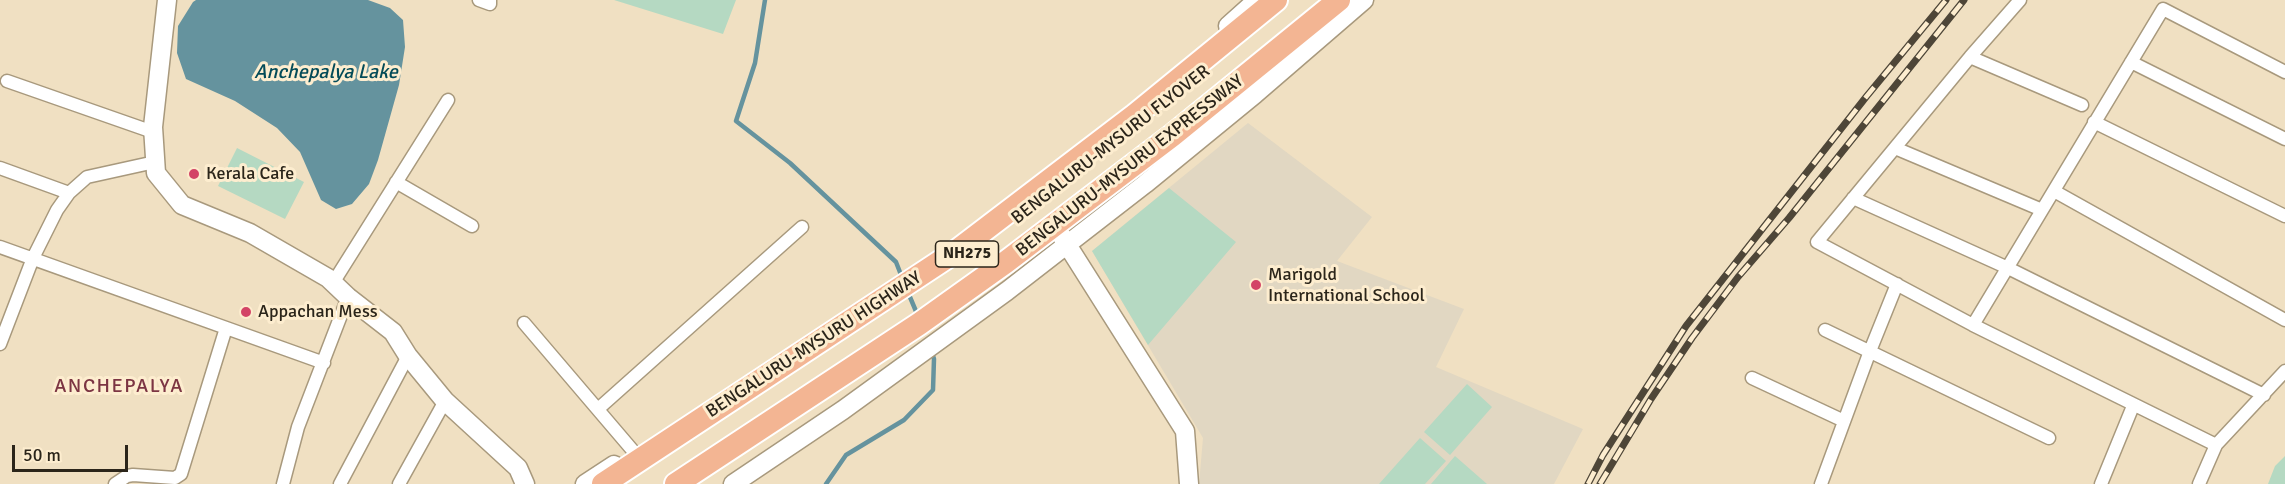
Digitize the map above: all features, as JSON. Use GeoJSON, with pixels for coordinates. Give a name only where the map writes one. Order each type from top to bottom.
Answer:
{"type":"FeatureCollection","features":[{"type":"Feature","properties":{"kind":"highway","name":"BENGALURU-MYSURU HIGHWAY"},"geometry":{"type":"LineString","coordinates":[[603,484],[637,455],[955,246],[1091,149],[1276,0]]}},
{"type":"Feature","properties":{"kind":"highway","name":"BENGALURU-MYSURU FLYOVER"},"geometry":{"type":"LineString","coordinates":[[624,484],[903,300],[990,238],[1155,113],[1294,0]]}},
{"type":"Feature","properties":{"kind":"highway","name":"BENGALURU-MYSURU EXPRESSWAY"},"geometry":{"type":"LineString","coordinates":[[676,484],[919,324],[1006,261],[1173,135],[1339,0]]}},
{"type":"Feature","properties":{"kind":"highway","name":"BENGALURU-MYSURU EXPRESSWAY"},"geometry":{"type":"LineString","coordinates":[[702,484],[841,401],[1001,288],[1064,239],[1353,0]]}},
{"type":"Feature","properties":{"kind":"street"},"geometry":{"type":"LineString","coordinates":[[167,0],[153,132],[156,173],[182,205],[250,233],[333,283],[393,332],[408,356],[445,401],[518,468],[525,484]]}},
{"type":"Feature","properties":{"kind":"street"},"geometry":{"type":"LineString","coordinates":[[479,0],[490,4],[490,0]]}},
{"type":"Feature","properties":{"kind":"street","name":"NH275"},"geometry":{"type":"LineString","coordinates":[[955,246],[1189,59],[1257,0]]}},
{"type":"Feature","properties":{"kind":"street","name":"BENGALURU-MYSURU EXPRESSWAY"},"geometry":{"type":"LineString","coordinates":[[1064,239],[1255,94],[1364,0]]}},
{"type":"Feature","properties":{"kind":"street"},"geometry":{"type":"LineString","coordinates":[[2020,0],[1817,242],[1973,325],[2216,445]]}},
{"type":"Feature","properties":{"kind":"street"},"geometry":{"type":"LineString","coordinates":[[1973,325],[2163,9],[2285,72]]}},
{"type":"Feature","properties":{"kind":"street"},"geometry":{"type":"LineString","coordinates":[[1970,57],[2082,105]]}},
{"type":"Feature","properties":{"kind":"street"},"geometry":{"type":"LineString","coordinates":[[2131,62],[2285,139]]}},
{"type":"Feature","properties":{"kind":"street"},"geometry":{"type":"LineString","coordinates":[[7,81],[153,132]]}},
{"type":"Feature","properties":{"kind":"street"},"geometry":{"type":"LineString","coordinates":[[333,283],[448,100]]}},
{"type":"Feature","properties":{"kind":"street"},"geometry":{"type":"LineString","coordinates":[[2094,122],[2285,216]]}},
{"type":"Feature","properties":{"kind":"street"},"geometry":{"type":"LineString","coordinates":[[1894,148],[2042,210]]}},
{"type":"Feature","properties":{"kind":"street"},"geometry":{"type":"LineString","coordinates":[[0,344],[33,258],[57,210],[69,193],[87,177],[155,162]]}},
{"type":"Feature","properties":{"kind":"street"},"geometry":{"type":"LineString","coordinates":[[0,168],[69,193]]}},
{"type":"Feature","properties":{"kind":"street"},"geometry":{"type":"LineString","coordinates":[[396,182],[472,226]]}},
{"type":"Feature","properties":{"kind":"street"},"geometry":{"type":"LineString","coordinates":[[2054,191],[2285,321]]}},
{"type":"Feature","properties":{"kind":"street"},"geometry":{"type":"LineString","coordinates":[[1853,198],[2008,268],[2264,394]]}},
{"type":"Feature","properties":{"kind":"street"},"geometry":{"type":"LineString","coordinates":[[598,409],[802,227]]}},
{"type":"Feature","properties":{"kind":"street"},"geometry":{"type":"LineString","coordinates":[[1064,239],[1185,431],[1189,484]]}},
{"type":"Feature","properties":{"kind":"street"},"geometry":{"type":"LineString","coordinates":[[0,247],[324,363]]}},
{"type":"Feature","properties":{"kind":"street"},"geometry":{"type":"LineString","coordinates":[[1821,484],[1897,284]]}},
{"type":"Feature","properties":{"kind":"street"},"geometry":{"type":"LineString","coordinates":[[283,484],[298,427],[348,297]]}},
{"type":"Feature","properties":{"kind":"street"},"geometry":{"type":"LineString","coordinates":[[524,323],[637,455]]}},
{"type":"Feature","properties":{"kind":"street"},"geometry":{"type":"LineString","coordinates":[[115,484],[133,475],[175,478],[181,474],[226,328]]}},
{"type":"Feature","properties":{"kind":"street"},"geometry":{"type":"LineString","coordinates":[[1825,330],[2049,438]]}},
{"type":"Feature","properties":{"kind":"street"},"geometry":{"type":"LineString","coordinates":[[340,484],[408,356]]}},
{"type":"Feature","properties":{"kind":"street"},"geometry":{"type":"LineString","coordinates":[[2199,484],[2216,445],[2285,371]]}},
{"type":"Feature","properties":{"kind":"street"},"geometry":{"type":"LineString","coordinates":[[1752,378],[1844,421]]}},
{"type":"Feature","properties":{"kind":"street"},"geometry":{"type":"LineString","coordinates":[[399,484],[445,401]]}},
{"type":"Feature","properties":{"kind":"street","name":"BENGALURU-MYSURU EXPRESSWAY"},"geometry":{"type":"LineString","coordinates":[[733,484],[841,401]]}},
{"type":"Feature","properties":{"kind":"street"},"geometry":{"type":"LineString","coordinates":[[2101,484],[2133,406]]}},
{"type":"Feature","properties":{"kind":"street","name":"NH275"},"geometry":{"type":"LineString","coordinates":[[585,484],[637,455]]}},
{"type":"Feature","properties":{"kind":"shaded area","name":"Marigold International School"},"geometry":{"type":"Polygon","coordinates":[[[1248,123],[1372,217],[1337,261],[1464,309],[1436,367],[1583,429],[1554,484],[1199,484],[1203,438],[1092,251],[1248,123]]]}},
{"type":"Feature","properties":{"kind":"green space"},"geometry":{"type":"Polygon","coordinates":[[[614,0],[736,0],[723,34],[614,0]]]}},
{"type":"Feature","properties":{"kind":"green space"},"geometry":{"type":"Polygon","coordinates":[[[237,148],[304,182],[285,219],[218,186],[237,148]]]}},
{"type":"Feature","properties":{"kind":"green space"},"geometry":{"type":"Polygon","coordinates":[[[1169,188],[1236,242],[1148,345],[1092,251],[1169,188]]]}},
{"type":"Feature","properties":{"kind":"green space"},"geometry":{"type":"Polygon","coordinates":[[[1467,384],[1492,407],[1450,455],[1424,432],[1467,384]]]}},
{"type":"Feature","properties":{"kind":"green space"},"geometry":{"type":"Polygon","coordinates":[[[1420,438],[1446,461],[1425,484],[1379,484],[1420,438]]]}},
{"type":"Feature","properties":{"kind":"green space"},"geometry":{"type":"Polygon","coordinates":[[[1455,456],[1487,484],[1431,484],[1455,456]]]}},
{"type":"Feature","properties":{"kind":"green space"},"geometry":{"type":"Polygon","coordinates":[[[2285,456],[2285,484],[2268,484],[2275,466],[2285,456]]]}},
{"type":"Feature","properties":{"kind":"water","name":"Anchepalya Lake"},"geometry":{"type":"Polygon","coordinates":[[[196,0],[368,0],[390,8],[403,20],[405,47],[399,85],[369,184],[352,204],[336,209],[321,200],[300,152],[277,128],[235,101],[186,79],[177,53],[178,26],[196,0]]]}},
{"type":"Feature","properties":{"kind":"waterway"},"geometry":{"type":"LineString","coordinates":[[765,0],[755,63],[736,121],[790,163],[896,262],[903,280]]}},
{"type":"Feature","properties":{"kind":"waterway"},"geometry":{"type":"LineString","coordinates":[[907,290],[918,316]]}},
{"type":"Feature","properties":{"kind":"waterway"},"geometry":{"type":"LineString","coordinates":[[826,484],[846,455],[904,420],[933,390],[934,359],[932,352]]}},
{"type":"Feature","properties":{"kind":"railway"},"geometry":{"type":"LineString","coordinates":[[1588,484],[1603,455],[1686,326],[1866,97],[1946,0]]}},
{"type":"Feature","properties":{"kind":"railway"},"geometry":{"type":"LineString","coordinates":[[1600,484],[1651,399],[1692,338],[1738,277],[1789,218],[1964,0]]}},
{"type":"Feature","properties":{"kind":"place","name":"Kerala Cafe"},"geometry":{"type":"Point","coordinates":[194,174]}},
{"type":"Feature","properties":{"kind":"place","name":"Marigold International School"},"geometry":{"type":"Point","coordinates":[1256,285]}},
{"type":"Feature","properties":{"kind":"place","name":"Appachan Mess"},"geometry":{"type":"Point","coordinates":[246,312]}},
{"type":"Feature","properties":{"kind":"district","name":"ANCHEPALYA"},"geometry":{"type":"Point","coordinates":[119,387]}}]}
